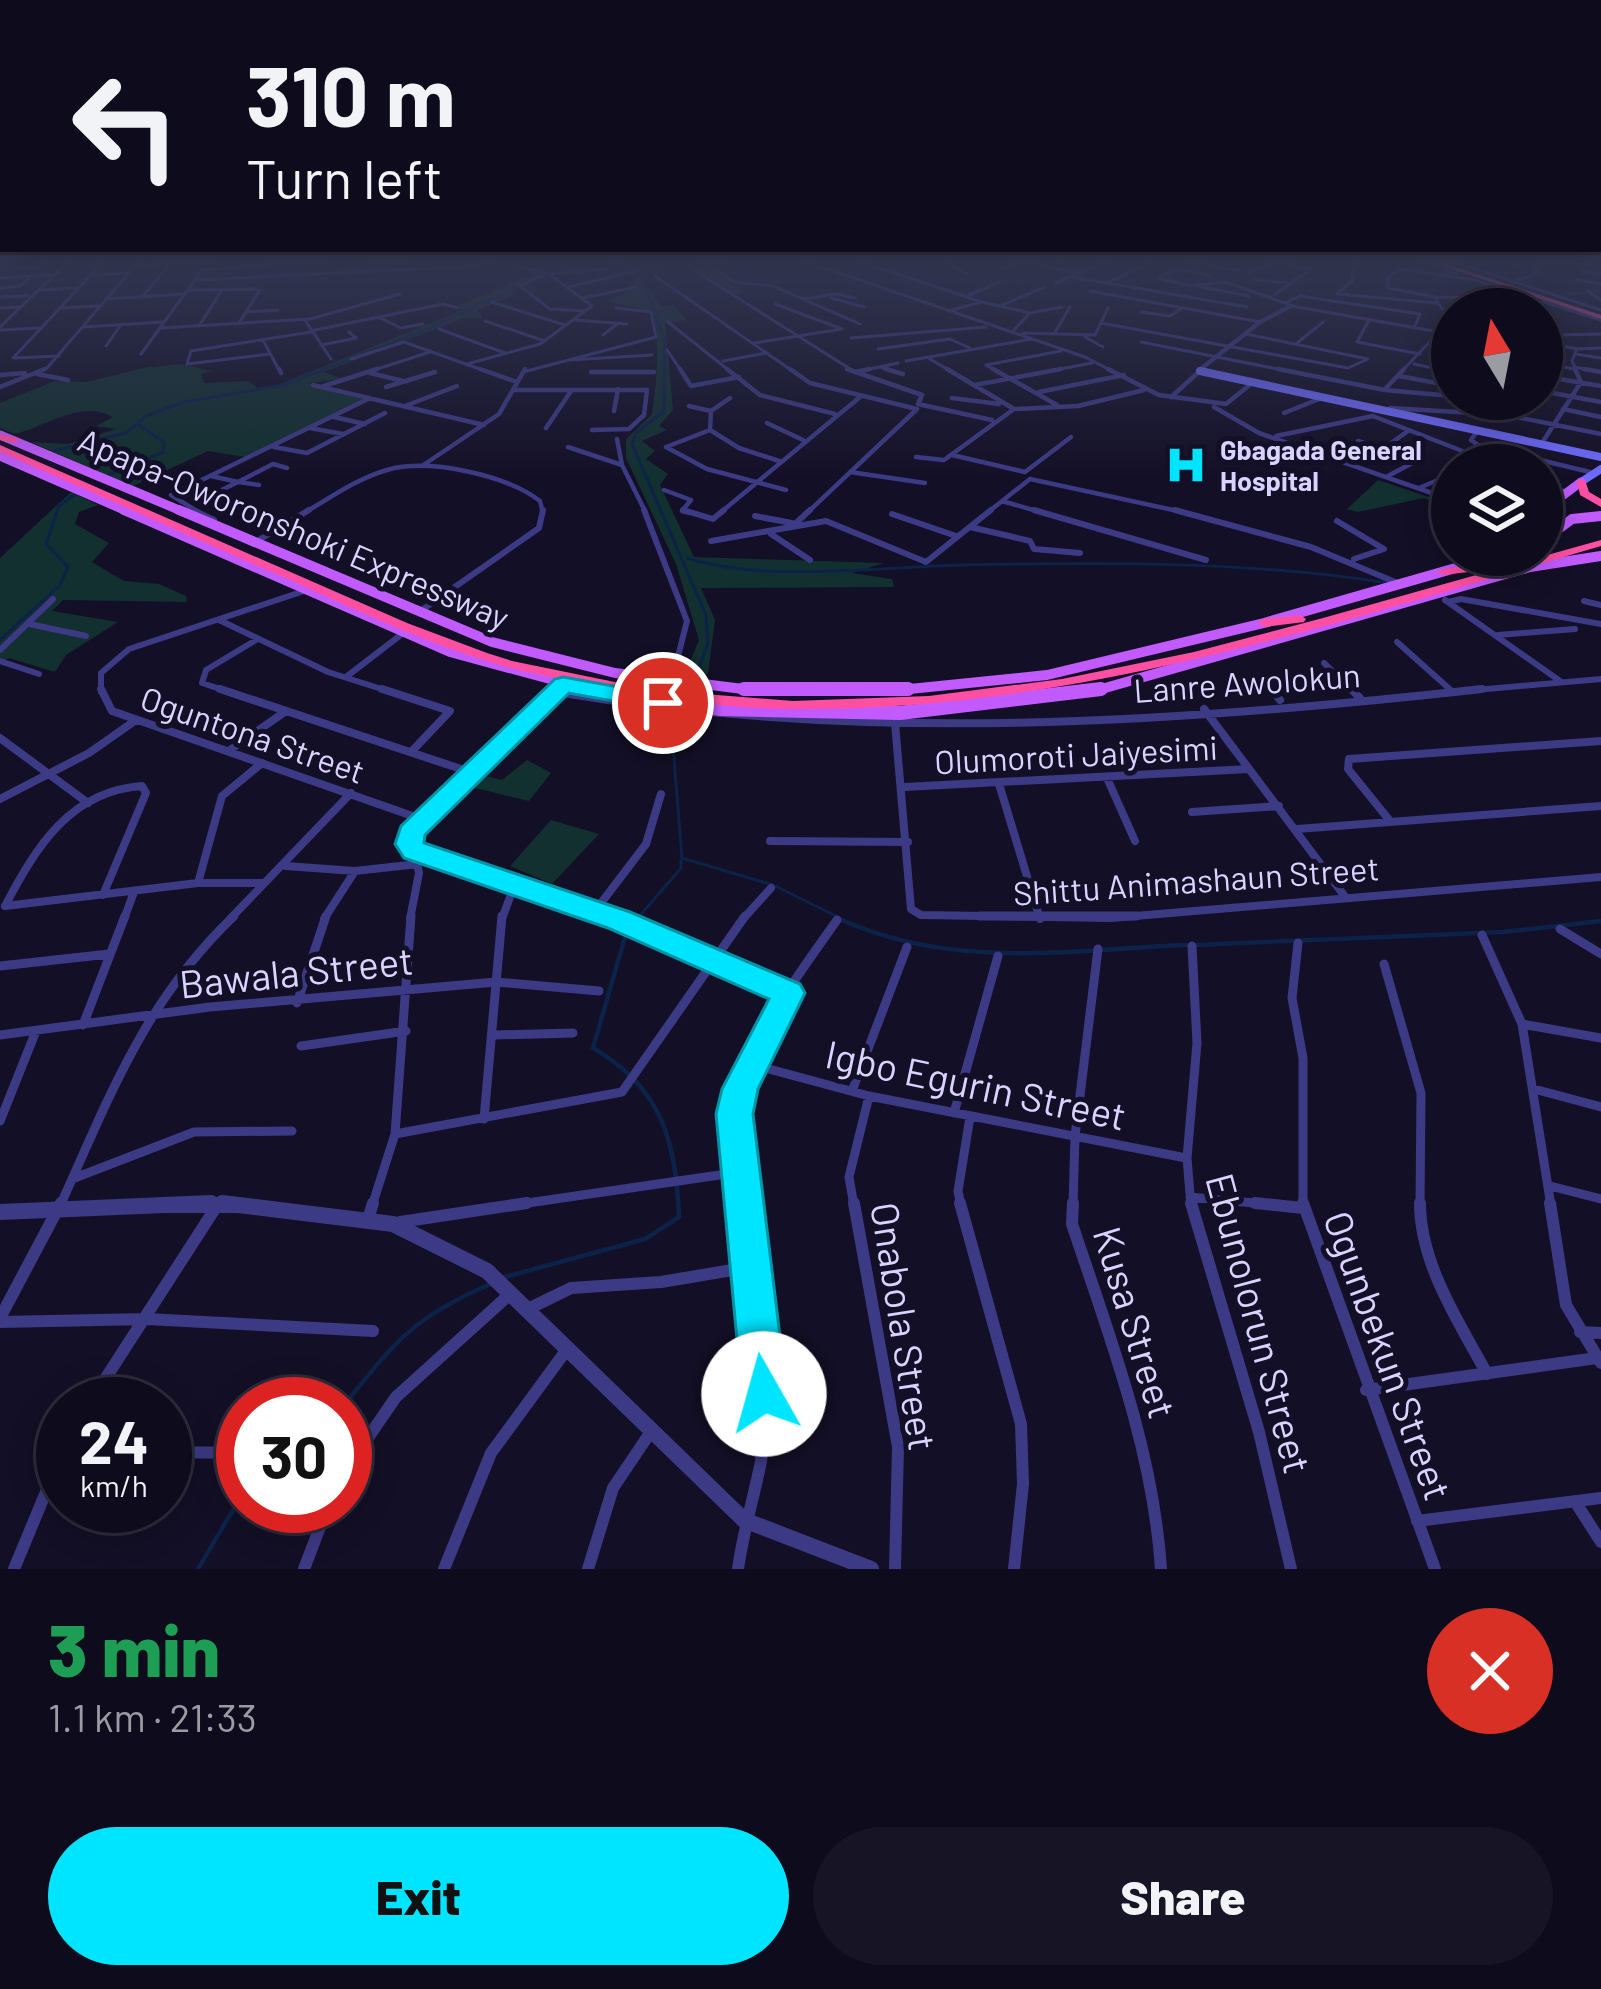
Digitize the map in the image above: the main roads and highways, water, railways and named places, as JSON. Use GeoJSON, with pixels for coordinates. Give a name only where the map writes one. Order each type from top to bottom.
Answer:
{"type":"FeatureCollection","features":[{"type":"Feature","properties":{"kind":"highway"},"geometry":{"type":"LineString","coordinates":[[2,446],[467,650],[590,683],[699,700],[814,706],[934,703],[1049,689],[1226,653],[1453,576]]}},
{"type":"Feature","properties":{"kind":"highway"},"geometry":{"type":"LineString","coordinates":[[1581,482],[1584,493],[1601,504]]}},
{"type":"Feature","properties":{"kind":"highway"},"geometry":{"type":"LineString","coordinates":[[1563,540],[1601,532]]}},
{"type":"Feature","properties":{"kind":"highway"},"geometry":{"type":"LineString","coordinates":[[1563,551],[1601,543]]}},
{"type":"Feature","properties":{"kind":"highway"},"geometry":{"type":"LineString","coordinates":[[1268,626],[1448,576]]}},
{"type":"Feature","properties":{"kind":"highway"},"geometry":{"type":"LineString","coordinates":[[699,700],[846,699],[998,688],[1127,666],[1305,615]]}},
{"type":"Feature","properties":{"kind":"main road"},"geometry":{"type":"LineString","coordinates":[[1539,442],[1201,369],[1588,454],[1600,466],[1563,492]]}},
{"type":"Feature","properties":{"kind":"main road","name":"Apapa-Oworonshoki Expressway"},"geometry":{"type":"LineString","coordinates":[[2,446],[137,504],[221,529],[418,613],[530,653],[674,694]]}},
{"type":"Feature","properties":{"kind":"main road"},"geometry":{"type":"LineString","coordinates":[[137,504],[304,591],[402,634],[560,688],[674,694]]}},
{"type":"Feature","properties":{"kind":"main road"},"geometry":{"type":"LineString","coordinates":[[1563,527],[1572,519],[1601,516]]}},
{"type":"Feature","properties":{"kind":"main road"},"geometry":{"type":"LineString","coordinates":[[1563,565],[1601,560]]}},
{"type":"Feature","properties":{"kind":"main road"},"geometry":{"type":"LineString","coordinates":[[1305,615],[1439,576]]}},
{"type":"Feature","properties":{"kind":"main road"},"geometry":{"type":"LineString","coordinates":[[699,700],[891,718],[1030,703],[1443,598],[1467,576]]}},
{"type":"Feature","properties":{"kind":"waterway"},"geometry":{"type":"LineString","coordinates":[[54,451],[126,433],[146,416],[184,402],[284,385],[420,332]]}},
{"type":"Feature","properties":{"kind":"waterway"},"geometry":{"type":"LineString","coordinates":[[662,332],[664,411],[636,433],[632,444],[706,615],[708,643],[695,678]]}},
{"type":"Feature","properties":{"kind":"waterway"},"geometry":{"type":"LineString","coordinates":[[106,476],[163,452],[165,443],[139,425]]}},
{"type":"Feature","properties":{"kind":"waterway"},"geometry":{"type":"LineString","coordinates":[[0,640],[60,585],[68,567],[46,544],[59,506],[77,493]]}},
{"type":"Feature","properties":{"kind":"waterway"},"geometry":{"type":"LineString","coordinates":[[687,558],[717,566],[786,572],[1013,564],[1174,565],[1282,570],[1388,583]]}},
{"type":"Feature","properties":{"kind":"waterway"},"geometry":{"type":"LineString","coordinates":[[678,714],[672,734],[682,858],[773,885],[834,915]]}},
{"type":"Feature","properties":{"kind":"waterway"},"geometry":{"type":"LineString","coordinates":[[637,919],[681,868],[681,860]]}},
{"type":"Feature","properties":{"kind":"waterway"},"geometry":{"type":"LineString","coordinates":[[633,923],[639,916]]}},
{"type":"Feature","properties":{"kind":"waterway"},"geometry":{"type":"LineString","coordinates":[[842,920],[884,936],[969,951],[1186,945]]}},
{"type":"Feature","properties":{"kind":"waterway"},"geometry":{"type":"LineString","coordinates":[[1196,945],[1503,932],[1601,921]]}},
{"type":"Feature","properties":{"kind":"waterway"},"geometry":{"type":"LineString","coordinates":[[501,1278],[645,1239],[679,1217],[674,1164],[661,1119],[635,1081],[593,1048],[627,930]]}},
{"type":"Feature","properties":{"kind":"waterway"},"geometry":{"type":"LineString","coordinates":[[367,1377],[426,1319],[493,1283]]}},
{"type":"Feature","properties":{"kind":"waterway"},"geometry":{"type":"LineString","coordinates":[[198,1569],[219,1533]]}},
{"type":"Feature","properties":{"kind":"place","name":"Gbagada General Hospital"},"geometry":{"type":"Point","coordinates":[1186,465]}}]}
